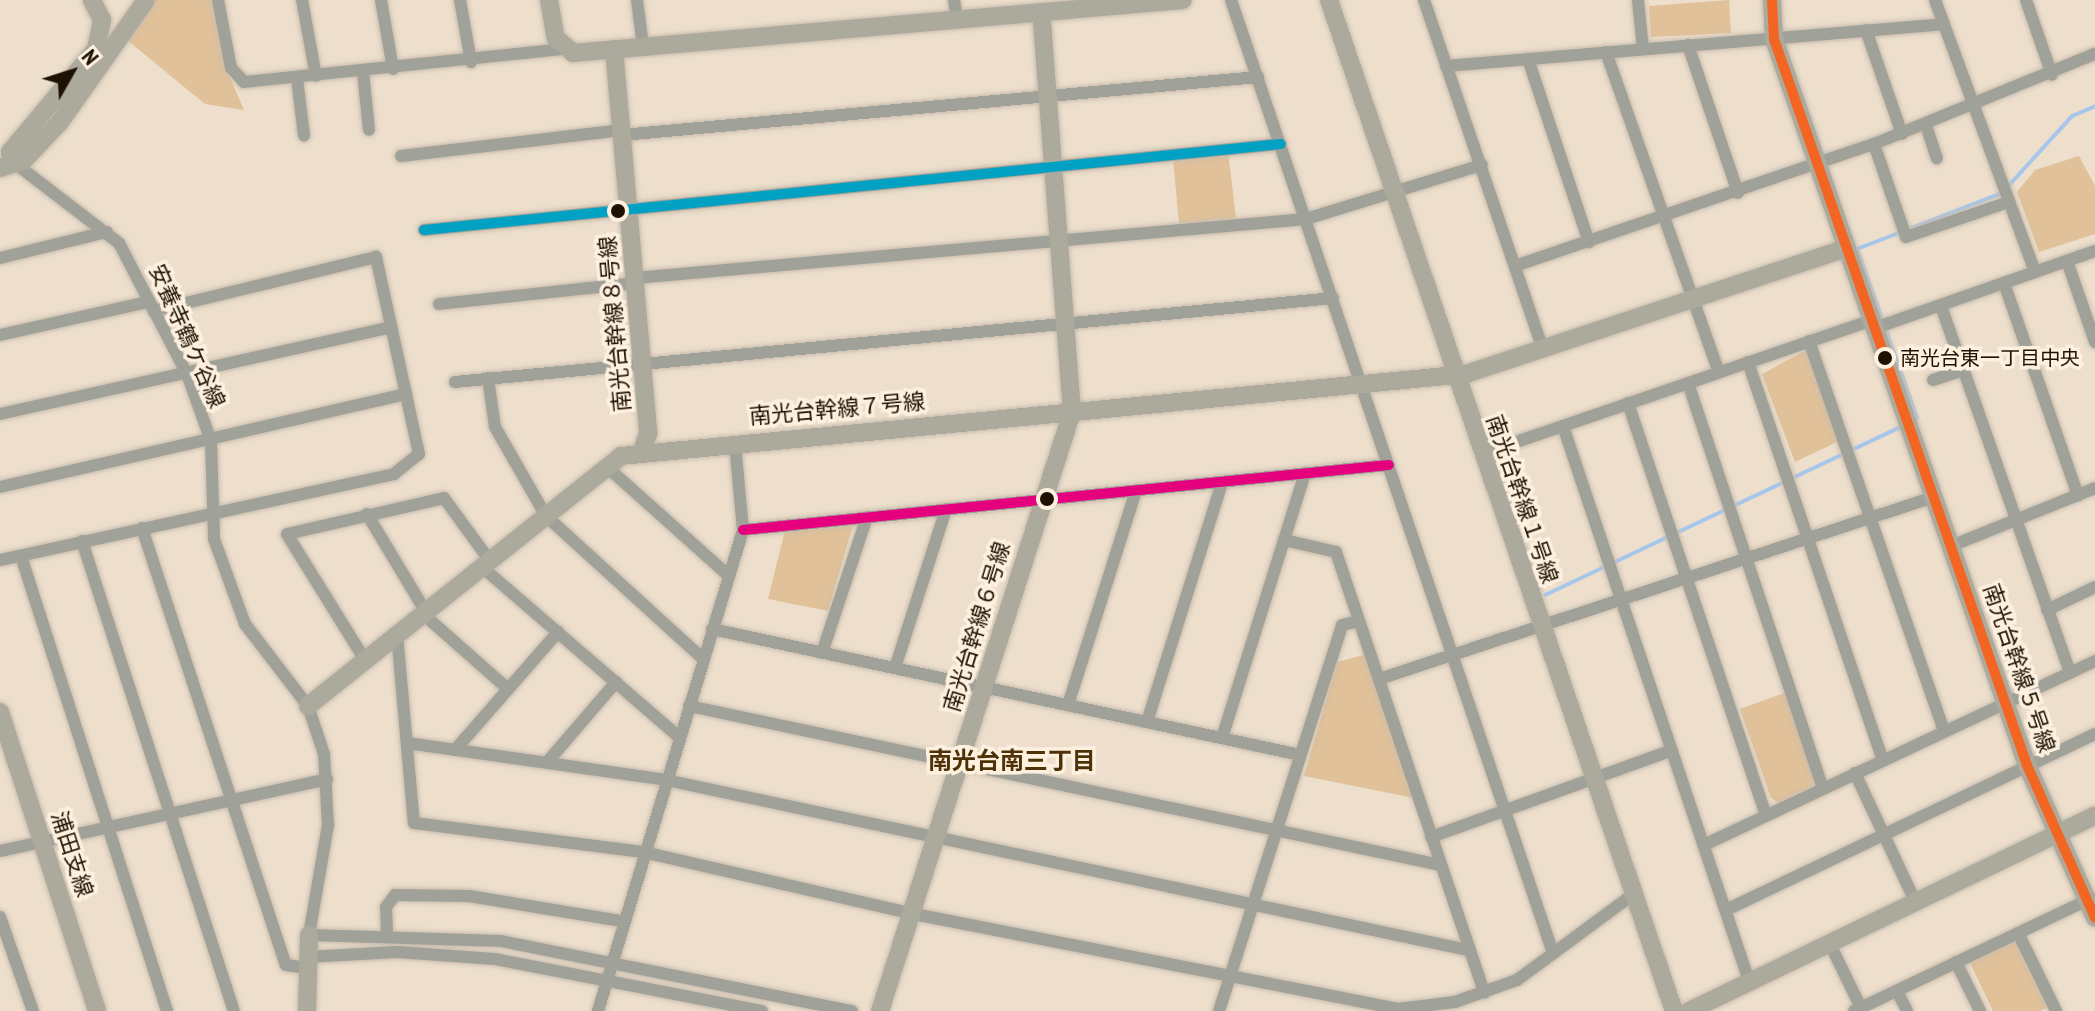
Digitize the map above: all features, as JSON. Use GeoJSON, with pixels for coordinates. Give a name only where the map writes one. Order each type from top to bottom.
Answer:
{"type":"FeatureCollection","features":[{"type":"Feature","properties":{"kind":"street"},"geometry":{"type":"LineString","coordinates":[[6,165],[10,152],[96,49],[102,20],[92,0]]}},
{"type":"Feature","properties":{"kind":"street"},"geometry":{"type":"LineString","coordinates":[[6,165],[23,161],[60,122],[146,0]]}},
{"type":"Feature","properties":{"kind":"street"},"geometry":{"type":"LineString","coordinates":[[218,0],[231,68],[244,82],[471,62],[563,49],[614,49],[1183,0]]}},
{"type":"Feature","properties":{"kind":"street"},"geometry":{"type":"LineString","coordinates":[[302,0],[316,76]]}},
{"type":"Feature","properties":{"kind":"street"},"geometry":{"type":"LineString","coordinates":[[381,0],[393,69]]}},
{"type":"Feature","properties":{"kind":"street"},"geometry":{"type":"LineString","coordinates":[[460,0],[471,62]]}},
{"type":"Feature","properties":{"kind":"street"},"geometry":{"type":"LineString","coordinates":[[549,0],[563,49]]}},
{"type":"Feature","properties":{"kind":"street"},"geometry":{"type":"LineString","coordinates":[[637,0],[643,46]]}},
{"type":"Feature","properties":{"kind":"street"},"geometry":{"type":"LineString","coordinates":[[954,0],[957,19]]}},
{"type":"Feature","properties":{"kind":"street"},"geometry":{"type":"LineString","coordinates":[[1231,0],[1553,953]]}},
{"type":"Feature","properties":{"kind":"street","name":"南光台幹線１号線"},"geometry":{"type":"LineString","coordinates":[[1329,0],[1591,779],[1674,1011]]}},
{"type":"Feature","properties":{"kind":"street"},"geometry":{"type":"LineString","coordinates":[[1424,0],[1543,350]]}},
{"type":"Feature","properties":{"kind":"street"},"geometry":{"type":"LineString","coordinates":[[1638,0],[1643,49]]}},
{"type":"Feature","properties":{"kind":"street","name":"南光台幹線５号線"},"geometry":{"type":"LineString","coordinates":[[1772,0],[1774,39],[1847,248],[1880,324],[1908,424],[2027,765],[2055,836],[2092,905]]}},
{"type":"Feature","properties":{"kind":"street"},"geometry":{"type":"LineString","coordinates":[[1935,0],[2035,272]]}},
{"type":"Feature","properties":{"kind":"street"},"geometry":{"type":"LineString","coordinates":[[2026,0],[2052,75]]}},
{"type":"Feature","properties":{"kind":"street","name":"南光台幹線６号線"},"geometry":{"type":"LineString","coordinates":[[880,1011],[914,914],[1041,500],[1072,412],[1041,12]]}},
{"type":"Feature","properties":{"kind":"street"},"geometry":{"type":"LineString","coordinates":[[1446,66],[1943,24]]}},
{"type":"Feature","properties":{"kind":"street"},"geometry":{"type":"LineString","coordinates":[[1866,30],[1902,134]]}},
{"type":"Feature","properties":{"kind":"street"},"geometry":{"type":"LineString","coordinates":[[1688,45],[1738,193]]}},
{"type":"Feature","properties":{"kind":"street","name":"南光台幹線８号線"},"geometry":{"type":"LineString","coordinates":[[614,49],[648,433],[642,451]]}},
{"type":"Feature","properties":{"kind":"street"},"geometry":{"type":"LineString","coordinates":[[1606,52],[1719,372]]}},
{"type":"Feature","properties":{"kind":"street"},"geometry":{"type":"LineString","coordinates":[[1515,266],[1818,165],[1976,107],[2095,54]]}},
{"type":"Feature","properties":{"kind":"street"},"geometry":{"type":"LineString","coordinates":[[1528,59],[1589,242]]}},
{"type":"Feature","properties":{"kind":"street"},"geometry":{"type":"LineString","coordinates":[[363,72],[369,130]]}},
{"type":"Feature","properties":{"kind":"street"},"geometry":{"type":"LineString","coordinates":[[401,156],[622,133],[1048,98],[1258,77]]}},
{"type":"Feature","properties":{"kind":"street"},"geometry":{"type":"LineString","coordinates":[[297,78],[304,136]]}},
{"type":"Feature","properties":{"kind":"street"},"geometry":{"type":"LineString","coordinates":[[1926,125],[1937,158]]}},
{"type":"Feature","properties":{"kind":"street"},"geometry":{"type":"LineString","coordinates":[[424,230],[1281,144]]}},
{"type":"Feature","properties":{"kind":"street"},"geometry":{"type":"LineString","coordinates":[[1874,144],[1905,233],[2007,195]]}},
{"type":"Feature","properties":{"kind":"street","name":"安養寺鶴ケ谷線"},"geometry":{"type":"LineString","coordinates":[[6,165],[107,232],[140,276],[150,306],[187,374],[211,441],[214,539],[245,624],[308,706],[327,779],[328,825],[309,935]]}},
{"type":"Feature","properties":{"kind":"street"},"geometry":{"type":"LineString","coordinates":[[439,304],[635,280],[1306,219],[1482,165]]}},
{"type":"Feature","properties":{"kind":"street"},"geometry":{"type":"LineString","coordinates":[[0,258],[107,232]]}},
{"type":"Feature","properties":{"kind":"street","name":"南光台幹線７号線"},"geometry":{"type":"LineString","coordinates":[[308,706],[607,467],[642,451],[1456,375],[1543,350],[1847,248]]}},
{"type":"Feature","properties":{"kind":"street"},"geometry":{"type":"LineString","coordinates":[[1481,454],[1809,341],[1941,306],[2095,251]]}},
{"type":"Feature","properties":{"kind":"street"},"geometry":{"type":"LineString","coordinates":[[0,335],[376,257],[419,454],[394,474],[212,511],[0,560]]}},
{"type":"Feature","properties":{"kind":"street"},"geometry":{"type":"LineString","coordinates":[[2067,261],[2095,342]]}},
{"type":"Feature","properties":{"kind":"street"},"geometry":{"type":"LineString","coordinates":[[2004,283],[2078,495]]}},
{"type":"Feature","properties":{"kind":"street"},"geometry":{"type":"LineString","coordinates":[[455,382],[1333,298]]}},
{"type":"Feature","properties":{"kind":"street"},"geometry":{"type":"LineString","coordinates":[[1941,306],[2070,673]]}},
{"type":"Feature","properties":{"kind":"street"},"geometry":{"type":"LineString","coordinates":[[0,414],[391,327]]}},
{"type":"Feature","properties":{"kind":"street"},"geometry":{"type":"LineString","coordinates":[[1809,341],[1944,731]]}},
{"type":"Feature","properties":{"kind":"street"},"geometry":{"type":"LineString","coordinates":[[1748,362],[1883,760]]}},
{"type":"Feature","properties":{"kind":"street"},"geometry":{"type":"LineString","coordinates":[[1933,380],[1963,370]]}},
{"type":"Feature","properties":{"kind":"street"},"geometry":{"type":"LineString","coordinates":[[488,378],[495,427],[546,516],[703,659]]}},
{"type":"Feature","properties":{"kind":"street"},"geometry":{"type":"LineString","coordinates":[[1688,383],[1823,788]]}},
{"type":"Feature","properties":{"kind":"street"},"geometry":{"type":"LineString","coordinates":[[0,487],[406,394]]}},
{"type":"Feature","properties":{"kind":"street"},"geometry":{"type":"LineString","coordinates":[[1628,403],[1766,815]]}},
{"type":"Feature","properties":{"kind":"street"},"geometry":{"type":"LineString","coordinates":[[1563,426],[1749,981]]}},
{"type":"Feature","properties":{"kind":"street"},"geometry":{"type":"LineString","coordinates":[[598,1011],[610,960],[743,530],[735,443]]}},
{"type":"Feature","properties":{"kind":"street"},"geometry":{"type":"LineString","coordinates":[[743,530],[1389,465]]}},
{"type":"Feature","properties":{"kind":"street"},"geometry":{"type":"LineString","coordinates":[[607,467],[729,576]]}},
{"type":"Feature","properties":{"kind":"street"},"geometry":{"type":"LineString","coordinates":[[1222,738],[1305,473]]}},
{"type":"Feature","properties":{"kind":"street"},"geometry":{"type":"LineString","coordinates":[[1147,722],[1222,482]]}},
{"type":"Feature","properties":{"kind":"street"},"geometry":{"type":"LineString","coordinates":[[1951,546],[2095,488]]}},
{"type":"Feature","properties":{"kind":"street"},"geometry":{"type":"LineString","coordinates":[[1068,705],[1136,490]]}},
{"type":"Feature","properties":{"kind":"street"},"geometry":{"type":"LineString","coordinates":[[1379,679],[1934,497]]}},
{"type":"Feature","properties":{"kind":"street"},"geometry":{"type":"LineString","coordinates":[[365,660],[287,534],[444,498],[486,564],[558,632],[679,737]]}},
{"type":"Feature","properties":{"kind":"street"},"geometry":{"type":"LineString","coordinates":[[895,668],[946,509]]}},
{"type":"Feature","properties":{"kind":"street"},"geometry":{"type":"LineString","coordinates":[[367,514],[424,613],[508,689]]}},
{"type":"Feature","properties":{"kind":"street"},"geometry":{"type":"LineString","coordinates":[[822,653],[867,517]]}},
{"type":"Feature","properties":{"kind":"street"},"geometry":{"type":"LineString","coordinates":[[142,528],[286,965],[481,958],[605,977],[762,1011]]}},
{"type":"Feature","properties":{"kind":"street"},"geometry":{"type":"LineString","coordinates":[[1284,540],[1336,552],[1484,993]]}},
{"type":"Feature","properties":{"kind":"street"},"geometry":{"type":"LineString","coordinates":[[82,541],[234,1011]]}},
{"type":"Feature","properties":{"kind":"street"},"geometry":{"type":"LineString","coordinates":[[21,556],[167,1011]]}},
{"type":"Feature","properties":{"kind":"street"},"geometry":{"type":"LineString","coordinates":[[2047,610],[2095,587]]}},
{"type":"Feature","properties":{"kind":"street"},"geometry":{"type":"LineString","coordinates":[[1219,1011],[1342,625],[1359,621]]}},
{"type":"Feature","properties":{"kind":"street"},"geometry":{"type":"LineString","coordinates":[[712,629],[1300,755]]}},
{"type":"Feature","properties":{"kind":"street"},"geometry":{"type":"LineString","coordinates":[[455,750],[558,632]]}},
{"type":"Feature","properties":{"kind":"street"},"geometry":{"type":"LineString","coordinates":[[397,634],[414,823],[643,852],[914,914],[1369,1006],[1428,1009],[1484,993],[1553,953],[1631,896]]}},
{"type":"Feature","properties":{"kind":"street"},"geometry":{"type":"LineString","coordinates":[[1704,845],[2095,661]]}},
{"type":"Feature","properties":{"kind":"street"},"geometry":{"type":"LineString","coordinates":[[549,760],[616,682]]}},
{"type":"Feature","properties":{"kind":"street"},"geometry":{"type":"LineString","coordinates":[[689,706],[1440,865]]}},
{"type":"Feature","properties":{"kind":"street","name":"浦田支線"},"geometry":{"type":"LineString","coordinates":[[0,712],[97,1011]]}},
{"type":"Feature","properties":{"kind":"street"},"geometry":{"type":"LineString","coordinates":[[1726,910],[2095,734]]}},
{"type":"Feature","properties":{"kind":"street"},"geometry":{"type":"LineString","coordinates":[[407,743],[549,760],[666,780],[1468,950]]}},
{"type":"Feature","properties":{"kind":"street"},"geometry":{"type":"LineString","coordinates":[[1431,837],[1672,750]]}},
{"type":"Feature","properties":{"kind":"street"},"geometry":{"type":"LineString","coordinates":[[1855,773],[1915,901]]}},
{"type":"Feature","properties":{"kind":"street"},"geometry":{"type":"LineString","coordinates":[[0,851],[327,779]]}},
{"type":"Feature","properties":{"kind":"street"},"geometry":{"type":"LineString","coordinates":[[1689,1011],[2095,816]]}},
{"type":"Feature","properties":{"kind":"street"},"geometry":{"type":"LineString","coordinates":[[387,934],[386,907],[395,895],[469,896],[622,921]]}},
{"type":"Feature","properties":{"kind":"street"},"geometry":{"type":"LineString","coordinates":[[1829,942],[1857,1009],[2018,933],[2092,905]]}},
{"type":"Feature","properties":{"kind":"street"},"geometry":{"type":"LineString","coordinates":[[0,917],[33,1011]]}},
{"type":"Feature","properties":{"kind":"street"},"geometry":{"type":"LineString","coordinates":[[2018,933],[2056,1011]]}},
{"type":"Feature","properties":{"kind":"street"},"geometry":{"type":"LineString","coordinates":[[307,1011],[309,935],[387,934],[501,941],[610,960],[852,1011]]}},
{"type":"Feature","properties":{"kind":"street"},"geometry":{"type":"LineString","coordinates":[[1956,962],[1980,1011]]}},
{"type":"Feature","properties":{"kind":"street"},"geometry":{"type":"LineString","coordinates":[[1897,991],[1907,1011]]}},
{"type":"Feature","properties":{"kind":"shaded area"},"geometry":{"type":"Polygon","coordinates":[[[154,0],[213,0],[226,68],[244,110],[205,104],[127,40],[154,0]]]}},
{"type":"Feature","properties":{"kind":"shaded area"},"geometry":{"type":"Polygon","coordinates":[[[1729,0],[1731,33],[1651,37],[1649,6],[1729,0]]]}},
{"type":"Feature","properties":{"kind":"shaded area"},"geometry":{"type":"Polygon","coordinates":[[[1228,152],[1236,218],[1179,224],[1173,159],[1228,152]]]}},
{"type":"Feature","properties":{"kind":"shaded area"},"geometry":{"type":"Polygon","coordinates":[[[2079,156],[2095,186],[2095,234],[2039,252],[2017,192],[2035,170],[2079,156]]]}},
{"type":"Feature","properties":{"kind":"shaded area"},"geometry":{"type":"Polygon","coordinates":[[[1806,350],[1839,441],[1795,462],[1762,374],[1806,350]]]}},
{"type":"Feature","properties":{"kind":"shaded area"},"geometry":{"type":"Polygon","coordinates":[[[854,522],[828,611],[768,599],[785,530],[854,522]]]}},
{"type":"Feature","properties":{"kind":"shaded area"},"geometry":{"type":"Polygon","coordinates":[[[1367,654],[1414,798],[1304,776],[1337,662],[1367,654]]]}},
{"type":"Feature","properties":{"kind":"shaded area"},"geometry":{"type":"Polygon","coordinates":[[[1787,692],[1816,776],[1813,786],[1779,803],[1771,798],[1740,709],[1787,692]]]}},
{"type":"Feature","properties":{"kind":"shaded area"},"geometry":{"type":"Polygon","coordinates":[[[2015,941],[2047,1008],[2040,1011],[1993,1011],[1970,963],[2015,941]]]}},
{"type":"Feature","properties":{"kind":"waterway"},"geometry":{"type":"LineString","coordinates":[[1912,421],[1917,418],[1857,249],[2002,193],[2072,116],[2095,106]]}},
{"type":"Feature","properties":{"kind":"waterway"},"geometry":{"type":"LineString","coordinates":[[1545,595],[1904,425]]}},
{"type":"Feature","properties":{"kind":"transit line"},"geometry":{"type":"LineString","coordinates":[[1772,0],[1774,39],[2027,765],[2095,918]]}},
{"type":"Feature","properties":{"kind":"transit line"},"geometry":{"type":"LineString","coordinates":[[424,230],[1281,144]]}},
{"type":"Feature","properties":{"kind":"transit line"},"geometry":{"type":"LineString","coordinates":[[743,530],[1389,465]]}},
{"type":"Feature","properties":{"kind":"place","name":"南光台東一丁目中央"},"geometry":{"type":"Point","coordinates":[1885,358]}},
{"type":"Feature","properties":{"kind":"district","name":"南光台南三丁目"},"geometry":{"type":"Point","coordinates":[1012,761]}}]}
